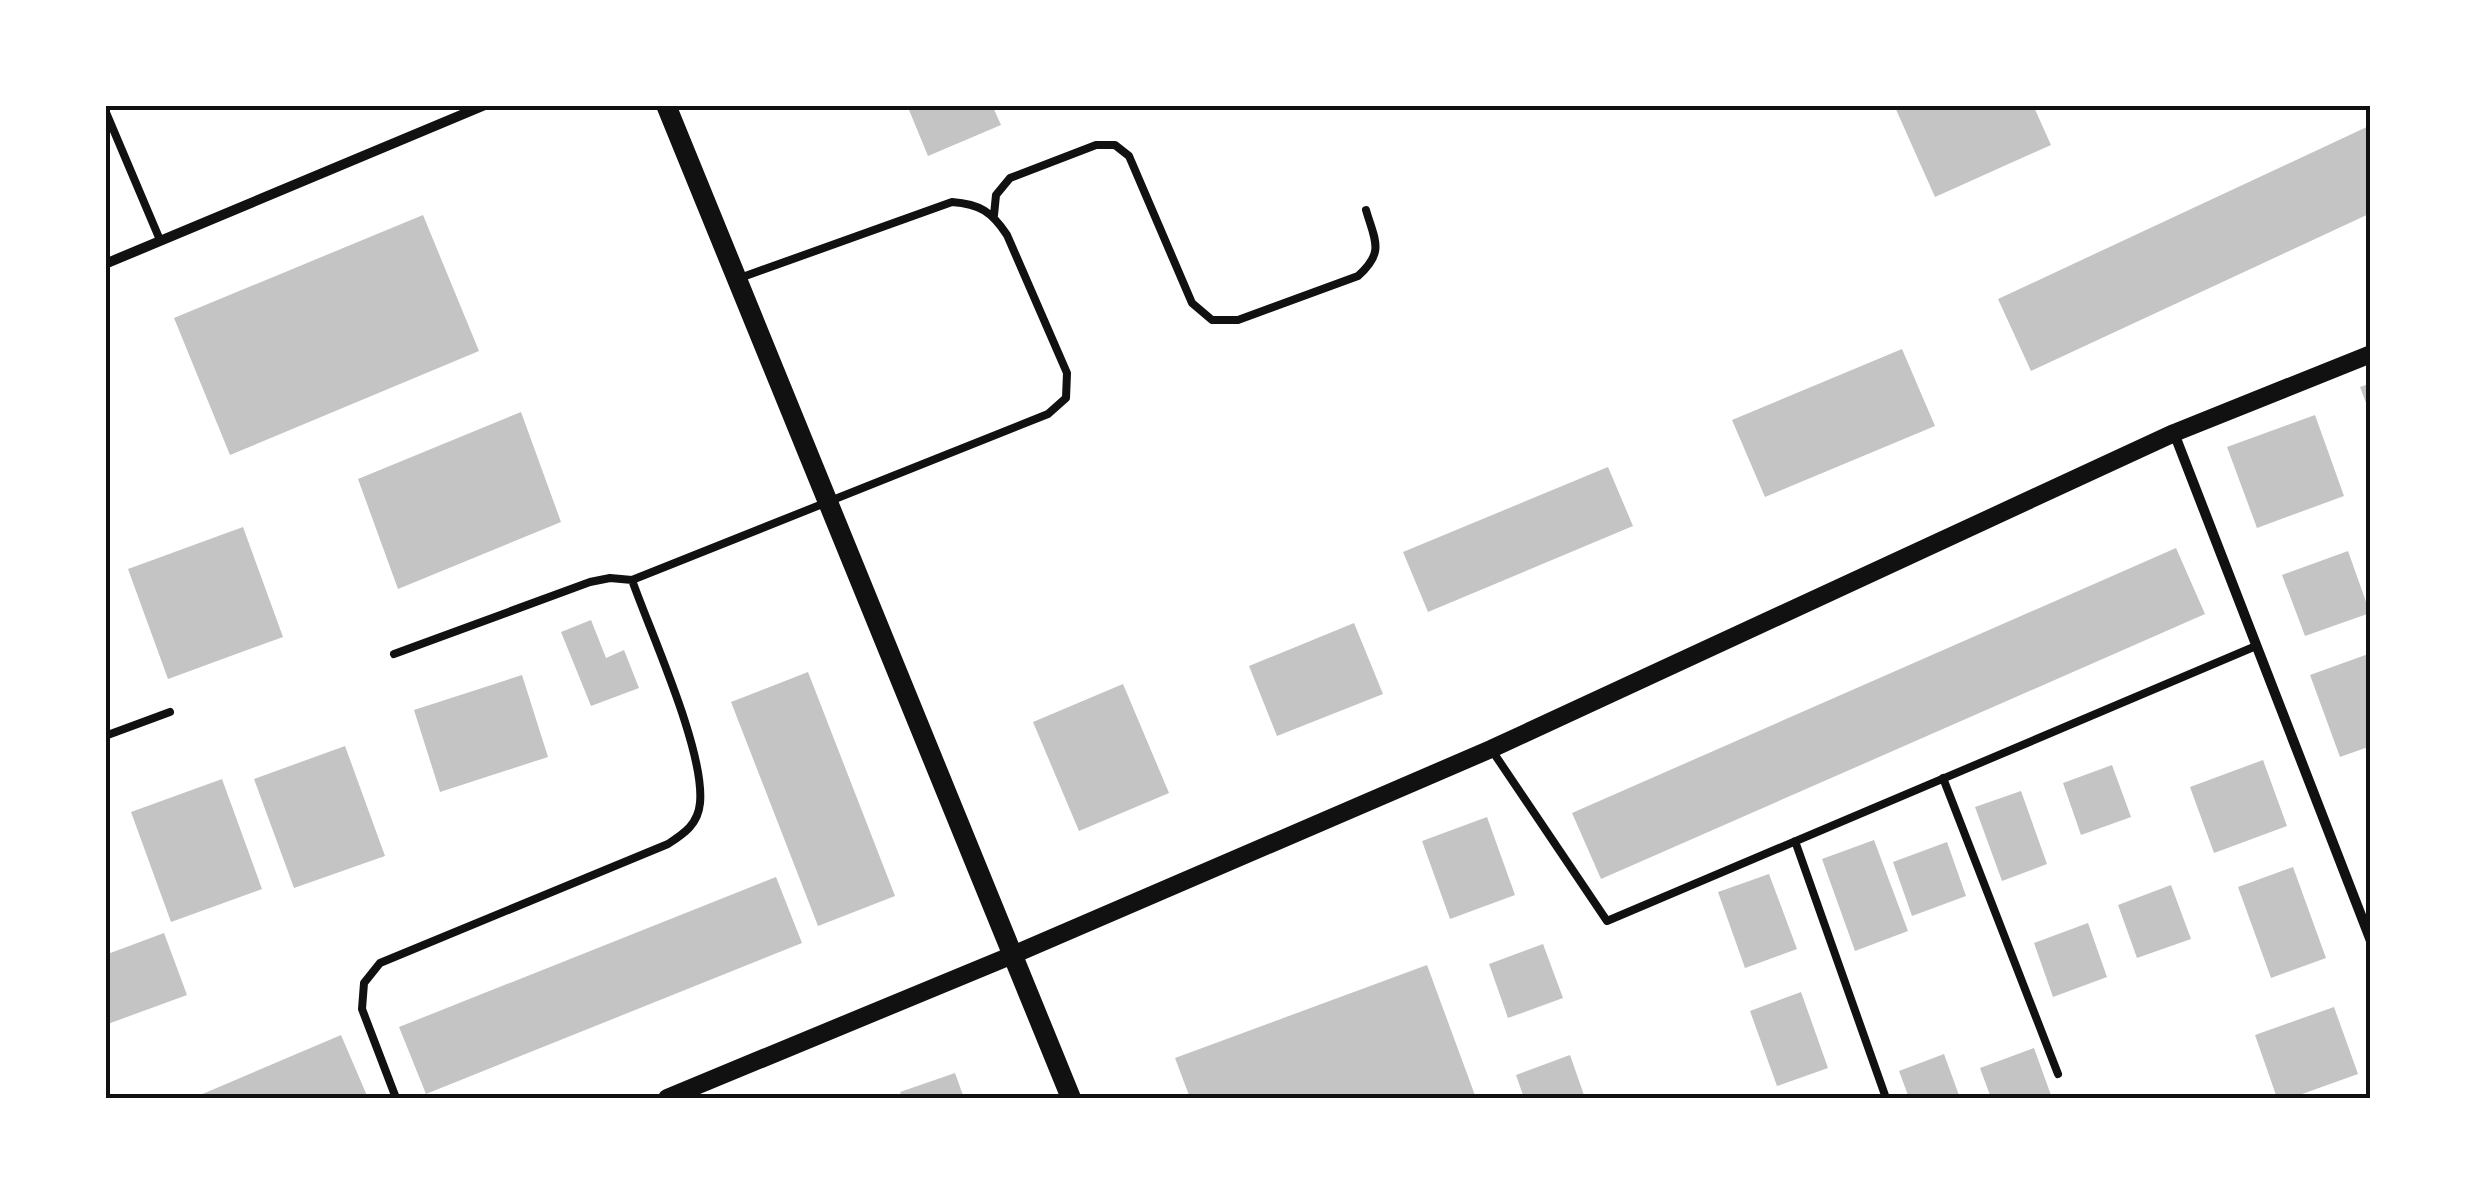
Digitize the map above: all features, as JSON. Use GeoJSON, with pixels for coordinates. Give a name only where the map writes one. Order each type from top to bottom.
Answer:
{"type":"FeatureCollection","features":[{"type":"Feature","properties":{"kind":"main road"},"geometry":{"type":"LineString","coordinates":[[666,105],[1071,1098]]}},
{"type":"Feature","properties":{"kind":"street"},"geometry":{"type":"LineString","coordinates":[[105,264],[485,105]]}},
{"type":"Feature","properties":{"kind":"street"},"geometry":{"type":"LineString","coordinates":[[667,1098],[1015,954],[1491,748],[2174,433],[2371,354]]}},
{"type":"Feature","properties":{"kind":"street"},"geometry":{"type":"LineString","coordinates":[[2174,433],[2371,941]]}},
{"type":"Feature","properties":{"kind":"lane"},"geometry":{"type":"LineString","coordinates":[[105,110],[160,240]]}},
{"type":"Feature","properties":{"kind":"lane"},"geometry":{"type":"LineString","coordinates":[[994,215],[996,195],[1010,178],[1096,146],[1115,145],[1129,156],[1192,303],[1212,320],[1238,320],[1358,276],[1372,264],[1377,248],[1366,210]]}},
{"type":"Feature","properties":{"kind":"lane"},"geometry":{"type":"LineString","coordinates":[[394,654],[590,582],[610,578],[632,580],[1048,414],[1066,398],[1067,373],[1007,235],[994,215],[974,204],[952,202],[737,279]]}},
{"type":"Feature","properties":{"kind":"lane"},"geometry":{"type":"LineString","coordinates":[[396,1098],[362,1009],[364,982],[380,964],[668,844],[691,829],[700,804],[697,759],[632,580]]}},
{"type":"Feature","properties":{"kind":"lane"},"geometry":{"type":"LineString","coordinates":[[1491,748],[1607,921],[2256,646]]}},
{"type":"Feature","properties":{"kind":"lane"},"geometry":{"type":"LineString","coordinates":[[105,736],[170,712]]}},
{"type":"Feature","properties":{"kind":"lane"},"geometry":{"type":"LineString","coordinates":[[1942,778],[2058,1074]]}},
{"type":"Feature","properties":{"kind":"lane"},"geometry":{"type":"LineString","coordinates":[[1794,841],[1886,1098]]}},
{"type":"Feature","properties":{"kind":"building"},"geometry":{"type":"Polygon","coordinates":[[[907,105],[992,105],[1001,125],[928,156],[907,105]]]}},
{"type":"Feature","properties":{"kind":"building"},"geometry":{"type":"Polygon","coordinates":[[[1894,105],[2033,105],[2051,145],[1935,197],[1894,105]]]}},
{"type":"Feature","properties":{"kind":"building"},"geometry":{"type":"Polygon","coordinates":[[[2371,125],[2371,213],[2031,371],[1998,299],[2371,125]]]}},
{"type":"Feature","properties":{"kind":"building"},"geometry":{"type":"Polygon","coordinates":[[[423,215],[479,351],[230,455],[174,318],[423,215]]]}},
{"type":"Feature","properties":{"kind":"building"},"geometry":{"type":"Polygon","coordinates":[[[1902,349],[1935,426],[1765,497],[1732,420],[1902,349]]]}},
{"type":"Feature","properties":{"kind":"building"},"geometry":{"type":"Polygon","coordinates":[[[2371,383],[2371,416],[2360,387],[2371,383]]]}},
{"type":"Feature","properties":{"kind":"building"},"geometry":{"type":"Polygon","coordinates":[[[521,412],[561,522],[398,589],[358,479],[521,412]]]}},
{"type":"Feature","properties":{"kind":"building"},"geometry":{"type":"Polygon","coordinates":[[[2315,415],[2344,496],[2257,528],[2227,447],[2315,415]]]}},
{"type":"Feature","properties":{"kind":"building"},"geometry":{"type":"Polygon","coordinates":[[[1608,467],[1633,526],[1428,612],[1403,552],[1608,467]]]}},
{"type":"Feature","properties":{"kind":"building"},"geometry":{"type":"Polygon","coordinates":[[[243,527],[283,637],[168,679],[128,569],[243,527]]]}},
{"type":"Feature","properties":{"kind":"building"},"geometry":{"type":"Polygon","coordinates":[[[2176,548],[2205,614],[1601,879],[1572,813],[2176,548]]]}},
{"type":"Feature","properties":{"kind":"building"},"geometry":{"type":"Polygon","coordinates":[[[2348,551],[2370,613],[2305,636],[2282,575],[2348,551]]]}},
{"type":"Feature","properties":{"kind":"building"},"geometry":{"type":"Polygon","coordinates":[[[591,620],[606,658],[624,650],[639,688],[591,706],[561,632],[591,620]]]}},
{"type":"Feature","properties":{"kind":"building"},"geometry":{"type":"Polygon","coordinates":[[[1354,623],[1383,694],[1277,736],[1249,666],[1354,623]]]}},
{"type":"Feature","properties":{"kind":"building"},"geometry":{"type":"Polygon","coordinates":[[[2371,653],[2371,746],[2340,757],[2310,675],[2371,653]]]}},
{"type":"Feature","properties":{"kind":"building"},"geometry":{"type":"Polygon","coordinates":[[[808,672],[895,896],[818,926],[731,702],[808,672]]]}},
{"type":"Feature","properties":{"kind":"building"},"geometry":{"type":"Polygon","coordinates":[[[522,675],[548,757],[440,792],[414,710],[522,675]]]}},
{"type":"Feature","properties":{"kind":"building"},"geometry":{"type":"Polygon","coordinates":[[[1123,684],[1169,793],[1079,831],[1033,722],[1123,684]]]}},
{"type":"Feature","properties":{"kind":"building"},"geometry":{"type":"Polygon","coordinates":[[[345,746],[385,856],[294,888],[254,779],[345,746]]]}},
{"type":"Feature","properties":{"kind":"building"},"geometry":{"type":"Polygon","coordinates":[[[2263,760],[2287,826],[2214,853],[2190,787],[2263,760]]]}},
{"type":"Feature","properties":{"kind":"building"},"geometry":{"type":"Polygon","coordinates":[[[2112,765],[2131,817],[2081,835],[2063,783],[2112,765]]]}},
{"type":"Feature","properties":{"kind":"building"},"geometry":{"type":"Polygon","coordinates":[[[222,779],[262,889],[171,922],[131,812],[222,779]]]}},
{"type":"Feature","properties":{"kind":"building"},"geometry":{"type":"Polygon","coordinates":[[[2021,791],[2047,864],[2002,881],[1975,807],[2021,791]]]}},
{"type":"Feature","properties":{"kind":"building"},"geometry":{"type":"Polygon","coordinates":[[[1487,817],[1515,895],[1450,919],[1422,841],[1487,817]]]}},
{"type":"Feature","properties":{"kind":"building"},"geometry":{"type":"Polygon","coordinates":[[[1874,840],[1908,931],[1855,951],[1822,859],[1874,840]]]}},
{"type":"Feature","properties":{"kind":"building"},"geometry":{"type":"Polygon","coordinates":[[[1947,842],[1966,896],[1912,916],[1893,862],[1947,842]]]}},
{"type":"Feature","properties":{"kind":"building"},"geometry":{"type":"Polygon","coordinates":[[[2293,867],[2326,958],[2271,978],[2238,887],[2293,867]]]}},
{"type":"Feature","properties":{"kind":"building"},"geometry":{"type":"Polygon","coordinates":[[[1769,874],[1797,949],[1745,968],[1718,892],[1769,874]]]}},
{"type":"Feature","properties":{"kind":"building"},"geometry":{"type":"Polygon","coordinates":[[[776,877],[802,943],[426,1094],[399,1027],[776,877]]]}},
{"type":"Feature","properties":{"kind":"building"},"geometry":{"type":"Polygon","coordinates":[[[2171,885],[2191,939],[2137,958],[2118,905],[2171,885]]]}},
{"type":"Feature","properties":{"kind":"building"},"geometry":{"type":"Polygon","coordinates":[[[2088,923],[2107,977],[2053,997],[2034,943],[2088,923]]]}},
{"type":"Feature","properties":{"kind":"building"},"geometry":{"type":"Polygon","coordinates":[[[164,933],[187,995],[105,1025],[105,955],[164,933]]]}},
{"type":"Feature","properties":{"kind":"building"},"geometry":{"type":"Polygon","coordinates":[[[1543,944],[1563,998],[1508,1018],[1489,964],[1543,944]]]}},
{"type":"Feature","properties":{"kind":"building"},"geometry":{"type":"Polygon","coordinates":[[[1427,965],[1476,1098],[1190,1098],[1175,1058],[1427,965]]]}},
{"type":"Feature","properties":{"kind":"building"},"geometry":{"type":"Polygon","coordinates":[[[1801,992],[1828,1068],[1777,1086],[1750,1011],[1801,992]]]}},
{"type":"Feature","properties":{"kind":"building"},"geometry":{"type":"Polygon","coordinates":[[[2334,1007],[2358,1074],[2291,1098],[2277,1098],[2255,1035],[2334,1007]]]}},
{"type":"Feature","properties":{"kind":"building"},"geometry":{"type":"Polygon","coordinates":[[[341,1035],[368,1098],[193,1098],[341,1035]]]}},
{"type":"Feature","properties":{"kind":"building"},"geometry":{"type":"Polygon","coordinates":[[[2034,1048],[2052,1098],[1991,1098],[1980,1068],[2034,1048]]]}},
{"type":"Feature","properties":{"kind":"building"},"geometry":{"type":"Polygon","coordinates":[[[1944,1054],[1960,1098],[1909,1098],[1899,1071],[1944,1054]]]}},
{"type":"Feature","properties":{"kind":"building"},"geometry":{"type":"Polygon","coordinates":[[[1570,1055],[1585,1098],[1524,1098],[1516,1075],[1570,1055]]]}},
{"type":"Feature","properties":{"kind":"building"},"geometry":{"type":"Polygon","coordinates":[[[955,1073],[964,1098],[902,1098],[900,1092],[955,1073]]]}}]}
